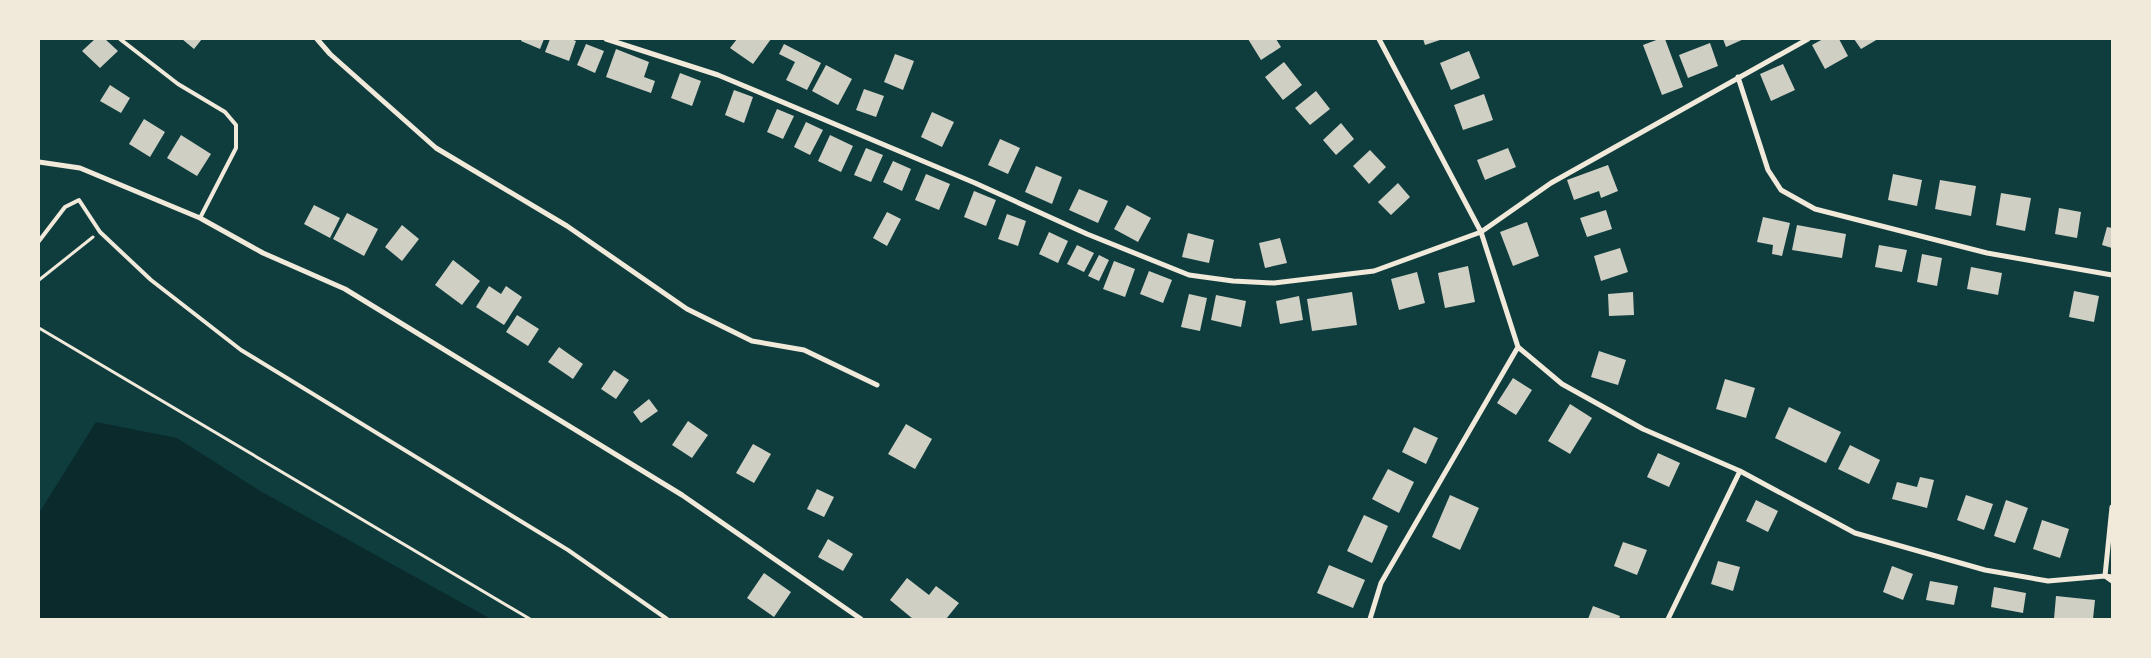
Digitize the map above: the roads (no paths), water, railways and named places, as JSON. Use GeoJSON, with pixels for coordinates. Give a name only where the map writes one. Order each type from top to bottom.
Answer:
{"type":"FeatureCollection","features":[{"type":"Feature","properties":{"kind":"street"},"geometry":{"type":"LineString","coordinates":[[317,39],[330,54],[436,148],[566,226],[688,309],[752,341],[804,350],[877,385]]}},
{"type":"Feature","properties":{"kind":"street"},"geometry":{"type":"LineString","coordinates":[[606,39],[718,75],[975,183],[1087,234],[1189,275],[1233,281],[1274,283],[1374,271],[1481,232],[1551,183],[1808,39]]}},
{"type":"Feature","properties":{"kind":"street"},"geometry":{"type":"LineString","coordinates":[[1379,39],[1481,232],[1518,347],[1562,384],[1642,429],[1740,471],[1855,533],[1985,570],[2048,581],[2112,577]]}},
{"type":"Feature","properties":{"kind":"street"},"geometry":{"type":"LineString","coordinates":[[1738,77],[1768,170],[1781,190],[1815,209],[1987,252],[2112,275]]}},
{"type":"Feature","properties":{"kind":"street"},"geometry":{"type":"LineString","coordinates":[[39,162],[80,168],[200,218],[263,253],[345,289],[682,495],[861,619]]}},
{"type":"Feature","properties":{"kind":"street"},"geometry":{"type":"LineString","coordinates":[[1370,619],[1381,583],[1518,347]]}},
{"type":"Feature","properties":{"kind":"street"},"geometry":{"type":"LineString","coordinates":[[1668,619],[1740,471]]}},
{"type":"Feature","properties":{"kind":"street"},"geometry":{"type":"LineString","coordinates":[[2105,576],[2112,507]]}},
{"type":"Feature","properties":{"kind":"street"},"geometry":{"type":"LineString","coordinates":[[2105,576],[2112,581]]}},
{"type":"Feature","properties":{"kind":"lane"},"geometry":{"type":"LineString","coordinates":[[120,39],[178,84],[225,112],[236,125],[236,148],[200,218]]}},
{"type":"Feature","properties":{"kind":"lane"},"geometry":{"type":"LineString","coordinates":[[39,241],[65,207],[79,200],[100,232],[151,280],[241,350],[568,550],[667,619]]}},
{"type":"Feature","properties":{"kind":"water"},"geometry":{"type":"Polygon","coordinates":[[[96,422],[177,438],[262,492],[491,619],[39,619],[39,513],[96,422]]]}}]}
